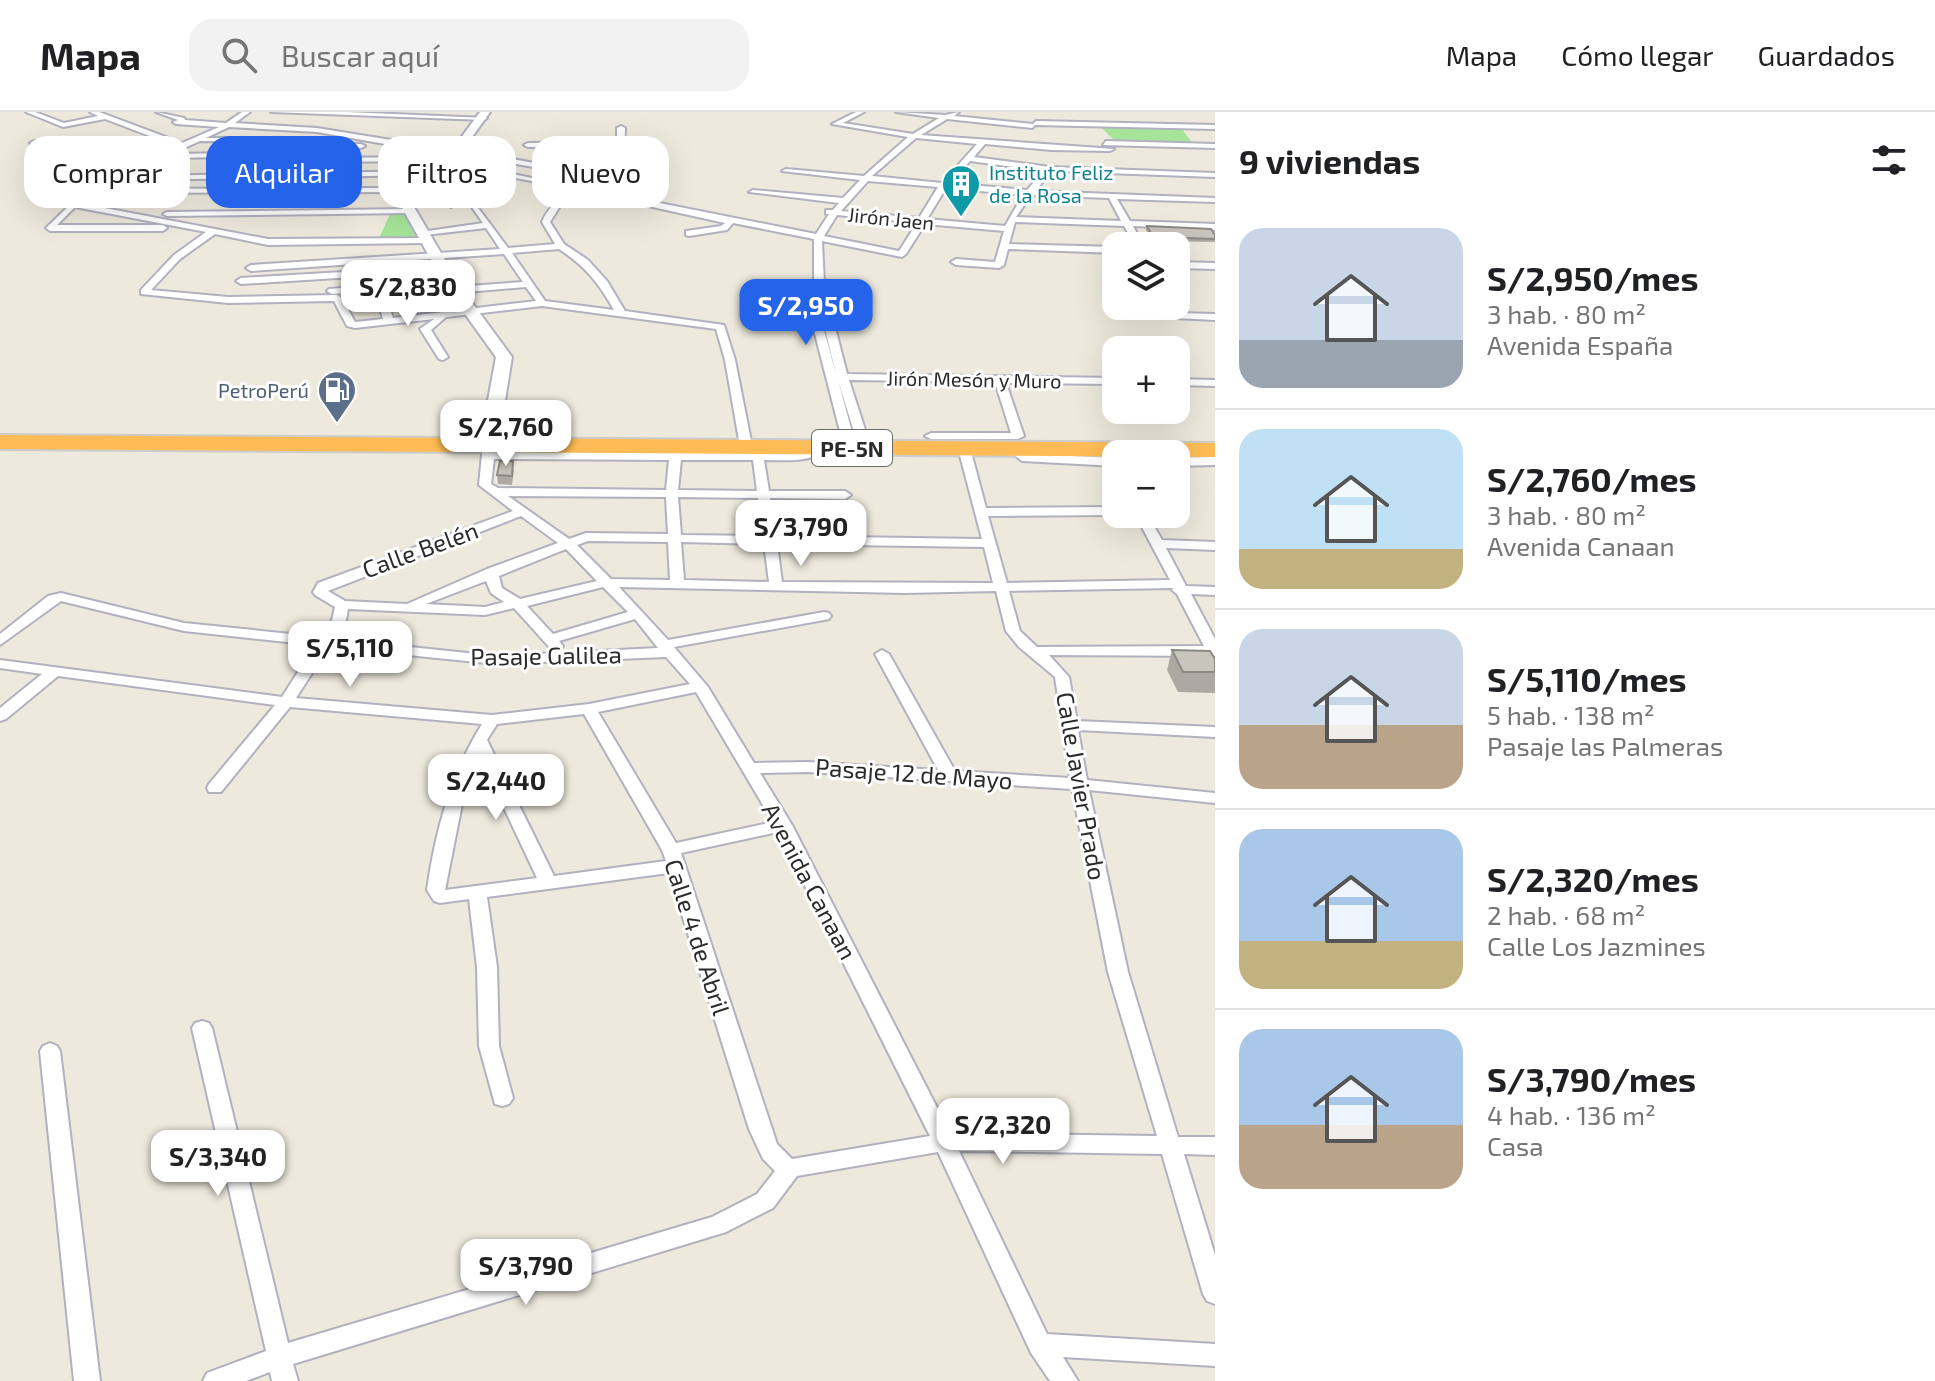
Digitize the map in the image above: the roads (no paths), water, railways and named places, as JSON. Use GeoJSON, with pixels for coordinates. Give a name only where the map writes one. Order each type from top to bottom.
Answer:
{"type":"FeatureCollection","features":[{"type":"Feature","properties":{"kind":"highway","name":"PE-5N"},"geometry":{"type":"LineString","coordinates":[[0,442],[752,452],[825,447],[971,445],[1013,449],[1215,450]]}},
{"type":"Feature","properties":{"kind":"main road"},"geometry":{"type":"LineString","coordinates":[[469,136],[485,115]]}},
{"type":"Feature","properties":{"kind":"main road"},"geometry":{"type":"LineString","coordinates":[[408,208],[470,313],[504,357],[488,450]]}},
{"type":"Feature","properties":{"kind":"street"},"geometry":{"type":"LineString","coordinates":[[29,112],[65,125],[97,114],[156,136]]}},
{"type":"Feature","properties":{"kind":"street"},"geometry":{"type":"LineString","coordinates":[[45,120],[113,112]]}},
{"type":"Feature","properties":{"kind":"street"},"geometry":{"type":"LineString","coordinates":[[159,112],[179,121],[317,130],[378,140]]}},
{"type":"Feature","properties":{"kind":"street"},"geometry":{"type":"LineString","coordinates":[[151,134],[193,112]]}},
{"type":"Feature","properties":{"kind":"street"},"geometry":{"type":"LineString","coordinates":[[274,112],[485,115]]}},
{"type":"Feature","properties":{"kind":"street"},"geometry":{"type":"LineString","coordinates":[[861,112],[836,124],[908,135],[1022,145],[1215,146]]}},
{"type":"Feature","properties":{"kind":"street"},"geometry":{"type":"LineString","coordinates":[[899,112],[1034,124],[1215,127]]}},
{"type":"Feature","properties":{"kind":"street"},"geometry":{"type":"LineString","coordinates":[[858,448],[831,377],[819,330],[811,281],[814,237],[823,212],[834,199],[908,135],[942,115],[956,112]]}},
{"type":"Feature","properties":{"kind":"street"},"geometry":{"type":"LineString","coordinates":[[1022,145],[1034,124],[1046,112]]}},
{"type":"Feature","properties":{"kind":"street"},"geometry":{"type":"LineString","coordinates":[[190,142],[245,114],[256,114]]}},
{"type":"Feature","properties":{"kind":"street"},"geometry":{"type":"LineString","coordinates":[[314,136],[317,130],[345,114]]}},
{"type":"Feature","properties":{"kind":"street"},"geometry":{"type":"LineString","coordinates":[[966,158],[1050,169],[1211,175],[1196,146],[1173,119]]}},
{"type":"Feature","properties":{"kind":"street"},"geometry":{"type":"LineString","coordinates":[[1094,124],[1126,171]]}},
{"type":"Feature","properties":{"kind":"street"},"geometry":{"type":"LineString","coordinates":[[620,136],[621,128]]}},
{"type":"Feature","properties":{"kind":"street"},"geometry":{"type":"LineString","coordinates":[[572,136],[573,131]]}},
{"type":"Feature","properties":{"kind":"street"},"geometry":{"type":"LineString","coordinates":[[519,162],[535,132]]}},
{"type":"Feature","properties":{"kind":"street"},"geometry":{"type":"LineString","coordinates":[[193,141],[206,140]]}},
{"type":"Feature","properties":{"kind":"street"},"geometry":{"type":"LineString","coordinates":[[660,208],[725,223],[771,227],[905,253],[919,221],[943,186],[983,142]]}},
{"type":"Feature","properties":{"kind":"street"},"geometry":{"type":"LineString","coordinates":[[190,155],[206,155],[197,177]]}},
{"type":"Feature","properties":{"kind":"street"},"geometry":{"type":"LineString","coordinates":[[516,162],[532,164]]}},
{"type":"Feature","properties":{"kind":"street"},"geometry":{"type":"LineString","coordinates":[[956,262],[997,266],[1011,219],[1020,203],[1050,169]]}},
{"type":"Feature","properties":{"kind":"street"},"geometry":{"type":"LineString","coordinates":[[786,171],[1031,193],[1215,200]]}},
{"type":"Feature","properties":{"kind":"street"},"geometry":{"type":"LineString","coordinates":[[1163,173],[1182,199]]}},
{"type":"Feature","properties":{"kind":"street"},"geometry":{"type":"LineString","coordinates":[[190,177],[206,177]]}},
{"type":"Feature","properties":{"kind":"street"},"geometry":{"type":"LineString","coordinates":[[858,448],[844,377],[819,282],[814,237],[846,201],[859,177]]}},
{"type":"Feature","properties":{"kind":"street"},"geometry":{"type":"LineString","coordinates":[[753,192],[846,201]]}},
{"type":"Feature","properties":{"kind":"street"},"geometry":{"type":"LineString","coordinates":[[1112,197],[1132,232]]}},
{"type":"Feature","properties":{"kind":"street"},"geometry":{"type":"LineString","coordinates":[[247,238],[266,208]]}},
{"type":"Feature","properties":{"kind":"street"},"geometry":{"type":"LineString","coordinates":[[315,241],[325,208]]}},
{"type":"Feature","properties":{"kind":"street"},"geometry":{"type":"LineString","coordinates":[[477,208],[542,303]]}},
{"type":"Feature","properties":{"kind":"street"},"geometry":{"type":"LineString","coordinates":[[552,208],[546,222],[561,246],[585,262],[604,283],[621,313]]}},
{"type":"Feature","properties":{"kind":"street"},"geometry":{"type":"LineString","coordinates":[[206,230],[48,227],[59,216],[409,211]]}},
{"type":"Feature","properties":{"kind":"street","name":"Jirón Jaen"},"geometry":{"type":"LineString","coordinates":[[823,212],[1007,229]]}},
{"type":"Feature","properties":{"kind":"street"},"geometry":{"type":"LineString","coordinates":[[137,216],[247,238],[260,255],[530,284]]}},
{"type":"Feature","properties":{"kind":"street"},"geometry":{"type":"LineString","coordinates":[[1011,219],[1215,227]]}},
{"type":"Feature","properties":{"kind":"street"},"geometry":{"type":"LineString","coordinates":[[689,233],[725,223]]}},
{"type":"Feature","properties":{"kind":"street"},"geometry":{"type":"LineString","coordinates":[[228,300],[260,255],[315,241],[425,236],[489,225]]}},
{"type":"Feature","properties":{"kind":"street"},"geometry":{"type":"LineString","coordinates":[[206,230],[159,273],[144,292],[228,300],[332,294],[447,275],[507,251],[561,246]]}},
{"type":"Feature","properties":{"kind":"street"},"geometry":{"type":"LineString","coordinates":[[1005,246],[1102,249]]}},
{"type":"Feature","properties":{"kind":"street"},"geometry":{"type":"LineString","coordinates":[[1190,265],[1215,266]]}},
{"type":"Feature","properties":{"kind":"street"},"geometry":{"type":"LineString","coordinates":[[241,281],[447,275]]}},
{"type":"Feature","properties":{"kind":"street"},"geometry":{"type":"LineString","coordinates":[[332,294],[333,277]]}},
{"type":"Feature","properties":{"kind":"street"},"geometry":{"type":"LineString","coordinates":[[379,288],[389,322]]}},
{"type":"Feature","properties":{"kind":"street"},"geometry":{"type":"LineString","coordinates":[[332,294],[339,299],[353,325],[542,303],[721,328],[764,495],[776,586]]}},
{"type":"Feature","properties":{"kind":"street"},"geometry":{"type":"LineString","coordinates":[[443,357],[425,329],[447,315]]}},
{"type":"Feature","properties":{"kind":"street"},"geometry":{"type":"LineString","coordinates":[[1190,316],[1215,317]]}},
{"type":"Feature","properties":{"kind":"street","name":"Jirón Mesón y Muro"},"geometry":{"type":"LineString","coordinates":[[831,377],[1102,381]]}},
{"type":"Feature","properties":{"kind":"street"},"geometry":{"type":"LineString","coordinates":[[931,436],[971,445],[1019,434],[999,378]]}},
{"type":"Feature","properties":{"kind":"street"},"geometry":{"type":"LineString","coordinates":[[1190,382],[1215,383]]}},
{"type":"Feature","properties":{"kind":"street","name":"Calle Javier Prado"},"geometry":{"type":"LineString","coordinates":[[971,445],[989,543],[1013,631],[1021,644],[1037,651],[1062,677],[1079,784],[1118,972],[1215,1294]]}},
{"type":"Feature","properties":{"kind":"street"},"geometry":{"type":"LineString","coordinates":[[1013,449],[1022,457],[1102,461]]}},
{"type":"Feature","properties":{"kind":"street"},"geometry":{"type":"LineString","coordinates":[[752,452],[675,456],[488,450],[485,485],[494,492],[845,495]]}},
{"type":"Feature","properties":{"kind":"street"},"geometry":{"type":"LineString","coordinates":[[675,456],[672,493],[677,583]]}},
{"type":"Feature","properties":{"kind":"street"},"geometry":{"type":"LineString","coordinates":[[1190,462],[1215,461]]}},
{"type":"Feature","properties":{"kind":"street","name":"Avenida Canaan"},"geometry":{"type":"LineString","coordinates":[[494,492],[568,544],[638,614],[700,687],[783,825],[944,1142],[1040,1345],[1065,1381]]}},
{"type":"Feature","properties":{"kind":"street","name":"Calle Belén"},"geometry":{"type":"LineString","coordinates":[[342,605],[320,592],[329,583],[524,511]]}},
{"type":"Feature","properties":{"kind":"street"},"geometry":{"type":"LineString","coordinates":[[983,512],[1102,511]]}},
{"type":"Feature","properties":{"kind":"street"},"geometry":{"type":"LineString","coordinates":[[1149,528],[1215,651]]}},
{"type":"Feature","properties":{"kind":"street"},"geometry":{"type":"LineString","coordinates":[[409,606],[586,537],[989,543]]}},
{"type":"Feature","properties":{"kind":"street"},"geometry":{"type":"LineString","coordinates":[[1158,544],[1215,546]]}},
{"type":"Feature","properties":{"kind":"street"},"geometry":{"type":"LineString","coordinates":[[492,572],[491,584],[496,593],[520,604],[564,656]]}},
{"type":"Feature","properties":{"kind":"street"},"geometry":{"type":"LineString","coordinates":[[215,788],[286,702],[339,620],[342,605],[485,611],[604,583],[905,589],[1000,585],[1178,587],[1215,591]]}},
{"type":"Feature","properties":{"kind":"street","name":"Pasaje Galilea"},"geometry":{"type":"LineString","coordinates":[[0,641],[53,599],[65,597],[184,627],[496,660],[666,648],[824,616]]}},
{"type":"Feature","properties":{"kind":"street"},"geometry":{"type":"LineString","coordinates":[[551,639],[638,614]]}},
{"type":"Feature","properties":{"kind":"street"},"geometry":{"type":"LineString","coordinates":[[1037,651],[1215,651]]}},
{"type":"Feature","properties":{"kind":"street"},"geometry":{"type":"LineString","coordinates":[[882,654],[949,776]]}},
{"type":"Feature","properties":{"kind":"street"},"geometry":{"type":"LineString","coordinates":[[0,664],[286,702],[492,720],[589,709],[700,687]]}},
{"type":"Feature","properties":{"kind":"street"},"geometry":{"type":"LineString","coordinates":[[0,716],[54,672]]}},
{"type":"Feature","properties":{"kind":"street","name":"Calle 4 de Abril"},"geometry":{"type":"LineString","coordinates":[[589,709],[673,858],[760,1129],[770,1154],[777,1163],[790,1168]]}},
{"type":"Feature","properties":{"kind":"street"},"geometry":{"type":"LineString","coordinates":[[492,720],[471,754],[456,794],[436,890],[440,897],[549,884],[673,858],[783,825]]}},
{"type":"Feature","properties":{"kind":"street"},"geometry":{"type":"LineString","coordinates":[[1071,725],[1215,732]]}},
{"type":"Feature","properties":{"kind":"street"},"geometry":{"type":"LineString","coordinates":[[480,741],[549,884]]}},
{"type":"Feature","properties":{"kind":"street","name":"Pasaje 12 de Mayo"},"geometry":{"type":"LineString","coordinates":[[749,768],[794,766],[1079,784],[1215,798]]}},
{"type":"Feature","properties":{"kind":"street"},"geometry":{"type":"LineString","coordinates":[[477,892],[487,967],[489,1046],[502,1098]]}},
{"type":"Feature","properties":{"kind":"street"},"geometry":{"type":"LineString","coordinates":[[202,1028],[282,1369]]}},
{"type":"Feature","properties":{"kind":"street"},"geometry":{"type":"LineString","coordinates":[[50,1051],[87,1381]]}},
{"type":"Feature","properties":{"kind":"street"},"geometry":{"type":"LineString","coordinates":[[216,1381],[282,1369],[718,1225],[765,1201],[790,1168],[944,1142],[1215,1146]]}},
{"type":"Feature","properties":{"kind":"street"},"geometry":{"type":"LineString","coordinates":[[1040,1345],[1215,1355]]}},
{"type":"Feature","properties":{"kind":"place","name":"Instituto Feliz de la Rosa"},"geometry":{"type":"Point","coordinates":[961,218]}},
{"type":"Feature","properties":{"kind":"place","name":"PetroPerú"},"geometry":{"type":"Point","coordinates":[337,424]}}]}
